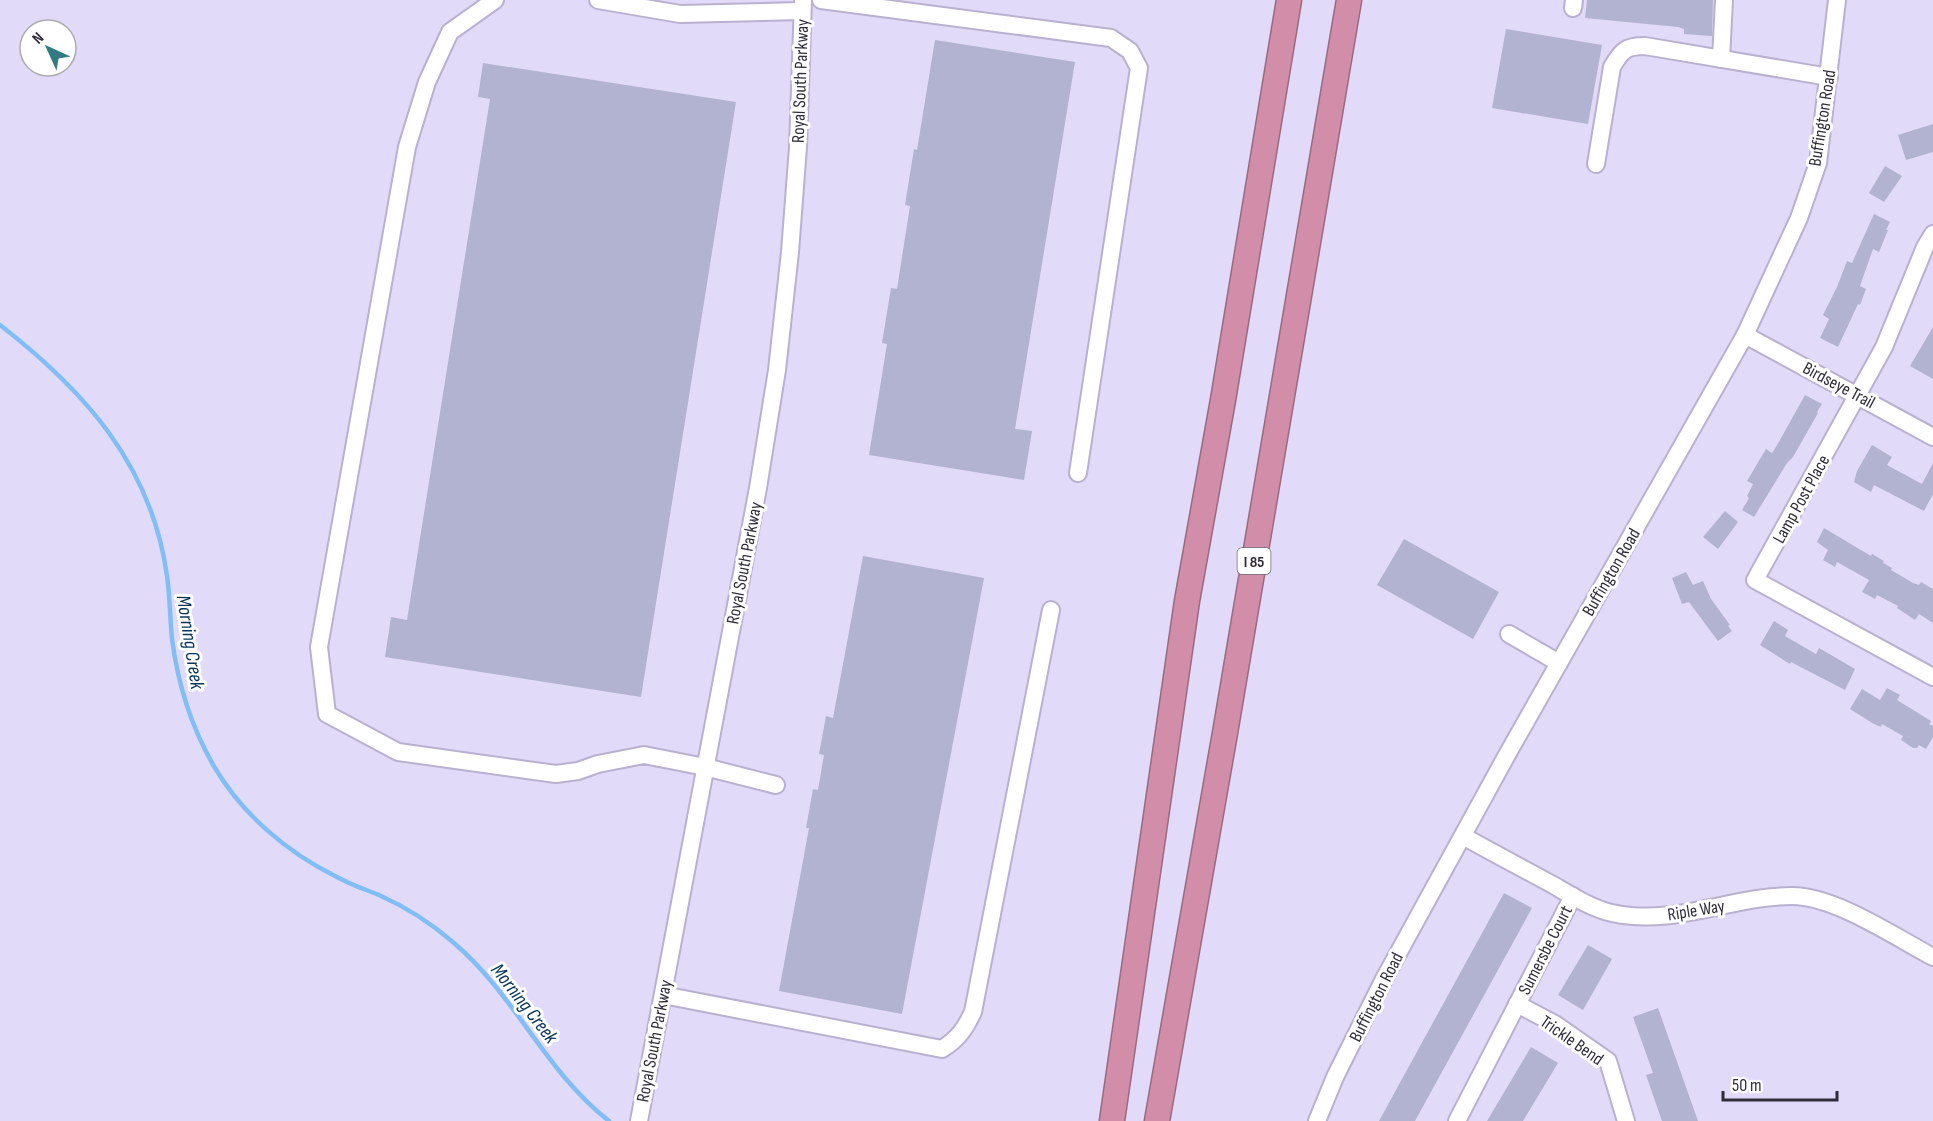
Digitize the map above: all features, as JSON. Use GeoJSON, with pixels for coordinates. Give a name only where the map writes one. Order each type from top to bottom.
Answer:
{"type":"FeatureCollection","features":[{"type":"Feature","properties":{"kind":"highway"},"geometry":{"type":"LineString","coordinates":[[1112,1121],[1187,601],[1225,389],[1289,0]]}},
{"type":"Feature","properties":{"kind":"highway","name":"I 85"},"geometry":{"type":"LineString","coordinates":[[1157,1121],[1349,0]]}},
{"type":"Feature","properties":{"kind":"street"},"geometry":{"type":"LineString","coordinates":[[495,0],[450,32],[427,82],[407,147],[319,647],[327,714],[398,752],[556,774],[644,755],[705,766],[776,785]]}},
{"type":"Feature","properties":{"kind":"street"},"geometry":{"type":"LineString","coordinates":[[598,0],[680,14],[802,5]]}},
{"type":"Feature","properties":{"kind":"street"},"geometry":{"type":"LineString","coordinates":[[821,0],[1111,38],[1130,51],[1139,68],[1078,473]]}},
{"type":"Feature","properties":{"kind":"street"},"geometry":{"type":"LineString","coordinates":[[1720,59],[1724,0]]}},
{"type":"Feature","properties":{"kind":"street","name":"Buffington Road"},"geometry":{"type":"LineString","coordinates":[[1317,1121],[1335,1077],[1384,979],[1744,335],[1799,218],[1818,163],[1837,0]]}},
{"type":"Feature","properties":{"kind":"street","name":"Royal South Parkway"},"geometry":{"type":"LineString","coordinates":[[639,1121],[758,488],[777,370],[790,252],[798,147],[802,5]]}},
{"type":"Feature","properties":{"kind":"street"},"geometry":{"type":"LineString","coordinates":[[1596,164],[1612,67],[1619,55],[1630,46],[1645,45],[1829,76]]}},
{"type":"Feature","properties":{"kind":"street","name":"Lamp Post Place"},"geometry":{"type":"LineString","coordinates":[[1933,234],[1925,247],[1884,346],[1755,580],[1933,677]]}},
{"type":"Feature","properties":{"kind":"street","name":"Birdseye Trail"},"geometry":{"type":"LineString","coordinates":[[1744,335],[1933,437]]}},
{"type":"Feature","properties":{"kind":"street"},"geometry":{"type":"LineString","coordinates":[[663,995],[942,1049],[954,1042],[964,1030],[973,1012],[1051,610]]}},
{"type":"Feature","properties":{"kind":"street"},"geometry":{"type":"LineString","coordinates":[[1509,634],[1559,663]]}},
{"type":"Feature","properties":{"kind":"street","name":"Riple Way"},"geometry":{"type":"LineString","coordinates":[[1463,836],[1573,896],[1611,913],[1651,917],[1767,898],[1794,896],[1825,902],[1871,923],[1933,957]]}},
{"type":"Feature","properties":{"kind":"street","name":"Sumersbe Court"},"geometry":{"type":"LineString","coordinates":[[1457,1121],[1573,896]]}},
{"type":"Feature","properties":{"kind":"street","name":"Trickle Bend"},"geometry":{"type":"LineString","coordinates":[[1516,1004],[1555,1024],[1608,1061],[1626,1121]]}},
{"type":"Feature","properties":{"kind":"building"},"geometry":{"type":"Polygon","coordinates":[[[1587,0],[1713,0],[1712,36],[1684,34],[1684,29],[1678,27],[1585,18],[1587,0]]]}},
{"type":"Feature","properties":{"kind":"building"},"geometry":{"type":"Polygon","coordinates":[[[1506,29],[1602,45],[1588,124],[1492,108],[1506,29]]]}},
{"type":"Feature","properties":{"kind":"building"},"geometry":{"type":"Polygon","coordinates":[[[935,40],[1075,62],[1015,429],[1032,431],[1024,480],[869,455],[887,344],[882,343],[891,288],[897,289],[910,206],[905,205],[914,149],[917,150],[935,40]]]}},
{"type":"Feature","properties":{"kind":"building"},"geometry":{"type":"Polygon","coordinates":[[[483,63],[736,102],[641,697],[385,657],[391,617],[407,620],[490,99],[478,97],[483,63]]]}},
{"type":"Feature","properties":{"kind":"building"},"geometry":{"type":"Polygon","coordinates":[[[1933,124],[1933,152],[1906,160],[1898,135],[1933,124]]]}},
{"type":"Feature","properties":{"kind":"building"},"geometry":{"type":"Polygon","coordinates":[[[1885,166],[1902,176],[1884,202],[1869,193],[1885,166]]]}},
{"type":"Feature","properties":{"kind":"building"},"geometry":{"type":"Polygon","coordinates":[[[1874,214],[1890,222],[1886,230],[1888,230],[1879,252],[1873,249],[1860,286],[1866,289],[1838,347],[1820,338],[1829,319],[1823,315],[1847,261],[1852,263],[1874,214]]]}},
{"type":"Feature","properties":{"kind":"building"},"geometry":{"type":"Polygon","coordinates":[[[1933,327],[1933,379],[1910,366],[1933,327]]]}},
{"type":"Feature","properties":{"kind":"building"},"geometry":{"type":"Polygon","coordinates":[[[1805,395],[1822,404],[1793,457],[1754,517],[1742,510],[1753,484],[1747,481],[1766,449],[1772,453],[1805,395]]]}},
{"type":"Feature","properties":{"kind":"building"},"geometry":{"type":"Polygon","coordinates":[[[1872,445],[1892,457],[1887,465],[1922,484],[1933,463],[1933,494],[1924,511],[1874,485],[1871,492],[1854,482],[1857,471],[1872,445]]]}},
{"type":"Feature","properties":{"kind":"building"},"geometry":{"type":"Polygon","coordinates":[[[1725,511],[1738,522],[1718,549],[1703,537],[1725,511]]]}},
{"type":"Feature","properties":{"kind":"building"},"geometry":{"type":"Polygon","coordinates":[[[1824,528],[1871,556],[1872,554],[1884,561],[1883,563],[1892,568],[1891,570],[1913,583],[1919,585],[1921,582],[1933,589],[1933,623],[1919,614],[1915,620],[1897,608],[1898,606],[1877,595],[1875,599],[1862,592],[1869,580],[1837,562],[1835,567],[1823,560],[1828,550],[1817,542],[1824,528]]]}},
{"type":"Feature","properties":{"kind":"building"},"geometry":{"type":"Polygon","coordinates":[[[1404,539],[1499,592],[1473,639],[1377,585],[1404,539]]]}},
{"type":"Feature","properties":{"kind":"building"},"geometry":{"type":"Polygon","coordinates":[[[863,556],[984,578],[902,1014],[779,991],[809,828],[806,828],[813,789],[818,790],[824,755],[819,754],[826,716],[833,718],[863,556]]]}},
{"type":"Feature","properties":{"kind":"building"},"geometry":{"type":"Polygon","coordinates":[[[1686,572],[1693,585],[1703,581],[1711,599],[1730,625],[1728,626],[1732,631],[1718,641],[1689,602],[1682,604],[1672,578],[1686,572]]]}},
{"type":"Feature","properties":{"kind":"building"},"geometry":{"type":"Polygon","coordinates":[[[1774,621],[1788,630],[1785,636],[1816,654],[1819,648],[1855,669],[1845,690],[1791,662],[1790,664],[1760,645],[1774,621]]]}},
{"type":"Feature","properties":{"kind":"building"},"geometry":{"type":"Polygon","coordinates":[[[1887,688],[1900,695],[1897,700],[1931,721],[1929,724],[1933,726],[1933,737],[1926,749],[1919,745],[1913,748],[1901,740],[1903,736],[1882,724],[1881,727],[1874,724],[1850,709],[1862,689],[1880,700],[1887,688]]]}},
{"type":"Feature","properties":{"kind":"building"},"geometry":{"type":"Polygon","coordinates":[[[1504,893],[1532,908],[1415,1121],[1379,1121],[1504,893]]]}},
{"type":"Feature","properties":{"kind":"building"},"geometry":{"type":"Polygon","coordinates":[[[1588,945],[1612,959],[1583,1010],[1558,995],[1588,945]]]}},
{"type":"Feature","properties":{"kind":"building"},"geometry":{"type":"Polygon","coordinates":[[[1658,1008],[1698,1121],[1662,1121],[1646,1075],[1653,1073],[1633,1017],[1658,1008]]]}},
{"type":"Feature","properties":{"kind":"building"},"geometry":{"type":"Polygon","coordinates":[[[1531,1047],[1558,1063],[1523,1121],[1487,1121],[1531,1047]]]}},
{"type":"Feature","properties":{"kind":"waterway","name":"Morning Creek"},"geometry":{"type":"LineString","coordinates":[[0,325],[31,350],[86,404],[110,434],[147,500],[159,536],[167,576],[172,639],[182,690],[199,738],[226,785],[268,831],[300,856],[340,879],[409,910],[454,943],[495,986],[566,1079],[609,1121]]}}]}
